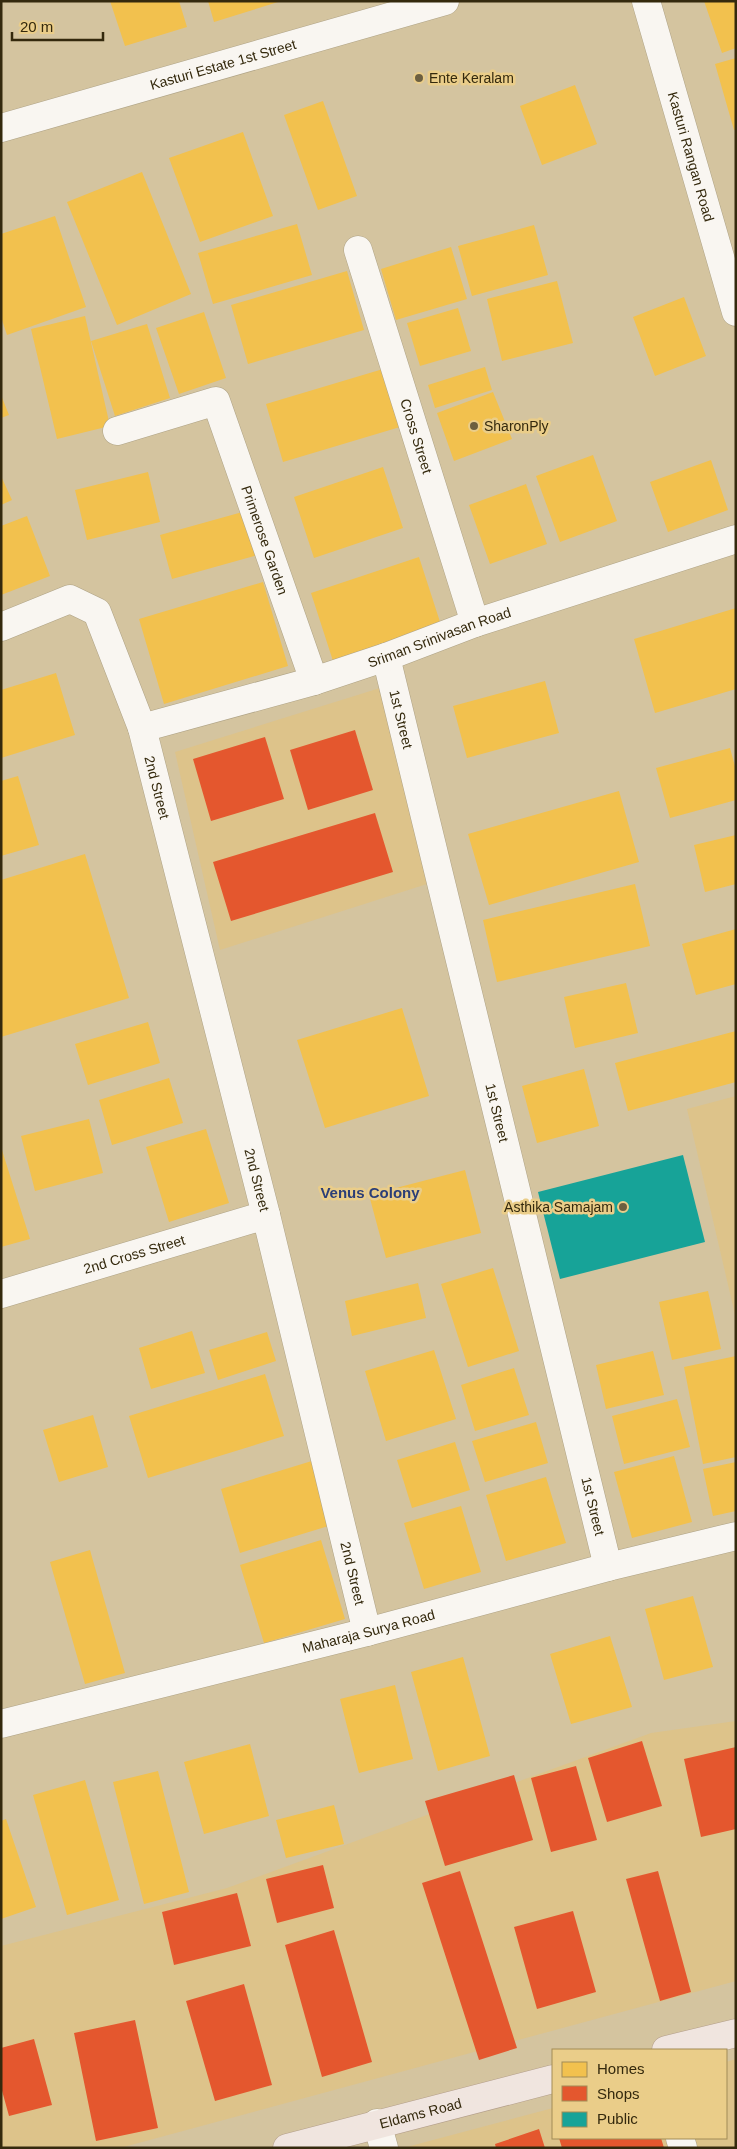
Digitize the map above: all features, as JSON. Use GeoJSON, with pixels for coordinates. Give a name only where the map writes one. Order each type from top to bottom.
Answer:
{"type":"FeatureCollection","features":[{"type":"Feature","properties":{"kind":"main road"},"geometry":{"type":"LineString","coordinates":[[670,2049],[736,2033]]}},
{"type":"Feature","properties":{"kind":"main road","name":"Eldams Road"},"geometry":{"type":"LineString","coordinates":[[287,2148],[381,2136],[552,2079]]}},
{"type":"Feature","properties":{"kind":"street","name":"Kasturi Estate 1st Street"},"geometry":{"type":"LineString","coordinates":[[1,128],[445,1]]}},
{"type":"Feature","properties":{"kind":"street","name":"Kasturi Rangan Road"},"geometry":{"type":"LineString","coordinates":[[646,1],[736,312]]}},
{"type":"Feature","properties":{"kind":"street","name":"Cross Street"},"geometry":{"type":"LineString","coordinates":[[358,250],[475,623]]}},
{"type":"Feature","properties":{"kind":"street","name":"Primerose Garden"},"geometry":{"type":"LineString","coordinates":[[118,431],[216,400],[314,681]]}},
{"type":"Feature","properties":{"kind":"street","name":"Sriman Srinivasan Road"},"geometry":{"type":"LineString","coordinates":[[142,728],[314,681],[386,657],[475,623],[736,539]]}},
{"type":"Feature","properties":{"kind":"street","name":"2nd Street"},"geometry":{"type":"LineString","coordinates":[[1,627],[70,600],[97,612],[142,728],[266,1215],[368,1632]]}},
{"type":"Feature","properties":{"kind":"street","name":"1st Street"},"geometry":{"type":"LineString","coordinates":[[386,657],[608,1567]]}},
{"type":"Feature","properties":{"kind":"street","name":"2nd Cross Street"},"geometry":{"type":"LineString","coordinates":[[1,1294],[266,1215]]}},
{"type":"Feature","properties":{"kind":"street","name":"Maharaja Surya Road"},"geometry":{"type":"LineString","coordinates":[[1,1724],[368,1632],[608,1567],[736,1536]]}},
{"type":"Feature","properties":{"kind":"shaded area"},"geometry":{"type":"Polygon","coordinates":[[[380,688],[427,884],[220,950],[175,752],[380,688]]]}},
{"type":"Feature","properties":{"kind":"shaded area"},"geometry":{"type":"Polygon","coordinates":[[[736,1096],[736,1319],[687,1109],[736,1096]]]}},
{"type":"Feature","properties":{"kind":"shaded area"},"geometry":{"type":"Polygon","coordinates":[[[736,1721],[736,1981],[120,2148],[1,2148],[1,1946],[227,1888],[651,1733],[736,1721]]]}},
{"type":"Feature","properties":{"kind":"shaded area"},"geometry":{"type":"Polygon","coordinates":[[[736,2059],[736,2148],[403,2148],[552,2108],[552,2139],[727,2139],[727,2062],[736,2059]]]}},
{"type":"Feature","properties":{"kind":"building: Homes"},"geometry":{"type":"Polygon","coordinates":[[[110,1],[179,1],[187,27],[125,46],[110,1]]]}},
{"type":"Feature","properties":{"kind":"building: Homes"},"geometry":{"type":"Polygon","coordinates":[[[208,1],[278,1],[278,2],[214,22],[208,1]]]}},
{"type":"Feature","properties":{"kind":"building: Homes"},"geometry":{"type":"Polygon","coordinates":[[[704,1],[736,1],[736,48],[722,53],[704,1]]]}},
{"type":"Feature","properties":{"kind":"building: Homes"},"geometry":{"type":"Polygon","coordinates":[[[736,58],[736,130],[734,130],[715,64],[736,58]]]}},
{"type":"Feature","properties":{"kind":"building: Homes"},"geometry":{"type":"Polygon","coordinates":[[[575,85],[597,144],[542,165],[520,106],[575,85]]]}},
{"type":"Feature","properties":{"kind":"building: Homes"},"geometry":{"type":"Polygon","coordinates":[[[323,101],[357,196],[318,210],[284,115],[323,101]]]}},
{"type":"Feature","properties":{"kind":"building: Homes"},"geometry":{"type":"Polygon","coordinates":[[[243,132],[273,216],[200,242],[169,158],[243,132]]]}},
{"type":"Feature","properties":{"kind":"building: Homes"},"geometry":{"type":"Polygon","coordinates":[[[142,172],[191,294],[117,325],[67,202],[142,172]]]}},
{"type":"Feature","properties":{"kind":"building: Homes"},"geometry":{"type":"Polygon","coordinates":[[[55,216],[86,307],[7,335],[1,317],[1,234],[55,216]]]}},
{"type":"Feature","properties":{"kind":"building: Homes"},"geometry":{"type":"Polygon","coordinates":[[[297,224],[312,275],[213,304],[198,253],[297,224]]]}},
{"type":"Feature","properties":{"kind":"building: Homes"},"geometry":{"type":"Polygon","coordinates":[[[534,225],[548,275],[472,296],[458,246],[534,225]]]}},
{"type":"Feature","properties":{"kind":"building: Homes"},"geometry":{"type":"Polygon","coordinates":[[[451,247],[467,299],[396,320],[381,269],[451,247]]]}},
{"type":"Feature","properties":{"kind":"building: Homes"},"geometry":{"type":"Polygon","coordinates":[[[347,271],[364,330],[248,364],[231,305],[347,271]]]}},
{"type":"Feature","properties":{"kind":"building: Homes"},"geometry":{"type":"Polygon","coordinates":[[[557,281],[573,343],[502,361],[487,299],[557,281]]]}},
{"type":"Feature","properties":{"kind":"building: Homes"},"geometry":{"type":"Polygon","coordinates":[[[684,297],[706,356],[655,376],[633,317],[684,297]]]}},
{"type":"Feature","properties":{"kind":"building: Homes"},"geometry":{"type":"Polygon","coordinates":[[[458,308],[471,351],[420,366],[407,323],[458,308]]]}},
{"type":"Feature","properties":{"kind":"building: Homes"},"geometry":{"type":"Polygon","coordinates":[[[204,312],[226,378],[179,394],[156,328],[204,312]]]}},
{"type":"Feature","properties":{"kind":"building: Homes"},"geometry":{"type":"Polygon","coordinates":[[[85,316],[110,426],[57,439],[31,329],[85,316]]]}},
{"type":"Feature","properties":{"kind":"building: Homes"},"geometry":{"type":"Polygon","coordinates":[[[147,324],[170,398],[115,416],[91,341],[147,324]]]}},
{"type":"Feature","properties":{"kind":"building: Homes"},"geometry":{"type":"Polygon","coordinates":[[[485,367],[492,390],[435,408],[428,385],[485,367]]]}},
{"type":"Feature","properties":{"kind":"building: Homes"},"geometry":{"type":"Polygon","coordinates":[[[383,369],[400,427],[283,462],[266,404],[383,369]]]}},
{"type":"Feature","properties":{"kind":"building: Homes","name":"SharonPly"},"geometry":{"type":"Polygon","coordinates":[[[493,392],[512,439],[454,461],[437,413],[493,392]]]}},
{"type":"Feature","properties":{"kind":"building: Homes"},"geometry":{"type":"Polygon","coordinates":[[[1,395],[9,415],[1,418],[1,395]]]}},
{"type":"Feature","properties":{"kind":"building: Homes"},"geometry":{"type":"Polygon","coordinates":[[[593,455],[617,521],[560,542],[536,476],[593,455]]]}},
{"type":"Feature","properties":{"kind":"building: Homes"},"geometry":{"type":"Polygon","coordinates":[[[711,460],[728,510],[668,532],[650,482],[711,460]]]}},
{"type":"Feature","properties":{"kind":"building: Homes"},"geometry":{"type":"Polygon","coordinates":[[[383,467],[403,528],[314,558],[294,497],[383,467]]]}},
{"type":"Feature","properties":{"kind":"building: Homes"},"geometry":{"type":"Polygon","coordinates":[[[148,472],[160,522],[87,540],[75,490],[148,472]]]}},
{"type":"Feature","properties":{"kind":"building: Homes"},"geometry":{"type":"Polygon","coordinates":[[[1,476],[12,500],[1,505],[1,476]]]}},
{"type":"Feature","properties":{"kind":"building: Homes"},"geometry":{"type":"Polygon","coordinates":[[[526,484],[547,544],[490,564],[469,505],[526,484]]]}},
{"type":"Feature","properties":{"kind":"building: Homes"},"geometry":{"type":"Polygon","coordinates":[[[246,511],[258,555],[172,579],[160,535],[246,511]]]}},
{"type":"Feature","properties":{"kind":"building: Homes"},"geometry":{"type":"Polygon","coordinates":[[[27,516],[50,576],[1,595],[1,526],[27,516]]]}},
{"type":"Feature","properties":{"kind":"building: Homes"},"geometry":{"type":"Polygon","coordinates":[[[419,557],[441,625],[333,661],[311,593],[419,557]]]}},
{"type":"Feature","properties":{"kind":"building: Homes"},"geometry":{"type":"Polygon","coordinates":[[[263,582],[288,666],[164,704],[139,619],[263,582]]]}},
{"type":"Feature","properties":{"kind":"building: Homes"},"geometry":{"type":"Polygon","coordinates":[[[736,608],[736,689],[655,713],[634,639],[736,608]]]}},
{"type":"Feature","properties":{"kind":"building: Homes"},"geometry":{"type":"Polygon","coordinates":[[[56,673],[75,735],[1,758],[1,690],[56,673]]]}},
{"type":"Feature","properties":{"kind":"building: Homes"},"geometry":{"type":"Polygon","coordinates":[[[545,681],[559,733],[467,758],[453,706],[545,681]]]}},
{"type":"Feature","properties":{"kind":"building: Homes"},"geometry":{"type":"Polygon","coordinates":[[[730,748],[736,770],[736,800],[670,818],[656,768],[730,748]]]}},
{"type":"Feature","properties":{"kind":"building: Homes"},"geometry":{"type":"Polygon","coordinates":[[[18,776],[39,845],[1,856],[1,781],[18,776]]]}},
{"type":"Feature","properties":{"kind":"building: Homes"},"geometry":{"type":"Polygon","coordinates":[[[619,791],[639,862],[489,905],[468,834],[619,791]]]}},
{"type":"Feature","properties":{"kind":"building: Homes"},"geometry":{"type":"Polygon","coordinates":[[[736,835],[736,884],[705,892],[694,845],[736,835]]]}},
{"type":"Feature","properties":{"kind":"building: Homes"},"geometry":{"type":"Polygon","coordinates":[[[85,854],[129,998],[1,1037],[1,880],[85,854]]]}},
{"type":"Feature","properties":{"kind":"building: Homes"},"geometry":{"type":"Polygon","coordinates":[[[635,884],[650,946],[497,982],[483,920],[635,884]]]}},
{"type":"Feature","properties":{"kind":"building: Homes"},"geometry":{"type":"Polygon","coordinates":[[[736,929],[736,984],[696,995],[682,944],[736,929]]]}},
{"type":"Feature","properties":{"kind":"building: Homes"},"geometry":{"type":"Polygon","coordinates":[[[626,983],[638,1033],[575,1048],[564,997],[626,983]]]}},
{"type":"Feature","properties":{"kind":"building: Homes"},"geometry":{"type":"Polygon","coordinates":[[[402,1008],[429,1096],[325,1128],[297,1040],[402,1008]]]}},
{"type":"Feature","properties":{"kind":"building: Homes"},"geometry":{"type":"Polygon","coordinates":[[[148,1022],[160,1063],[88,1085],[75,1044],[148,1022]]]}},
{"type":"Feature","properties":{"kind":"building: Homes"},"geometry":{"type":"Polygon","coordinates":[[[736,1031],[736,1082],[628,1111],[615,1063],[736,1031]]]}},
{"type":"Feature","properties":{"kind":"building: Homes"},"geometry":{"type":"Polygon","coordinates":[[[584,1069],[599,1126],[537,1143],[522,1086],[584,1069]]]}},
{"type":"Feature","properties":{"kind":"building: Homes"},"geometry":{"type":"Polygon","coordinates":[[[169,1078],[183,1123],[112,1145],[99,1100],[169,1078]]]}},
{"type":"Feature","properties":{"kind":"building: Homes"},"geometry":{"type":"Polygon","coordinates":[[[89,1119],[103,1173],[35,1191],[21,1136],[89,1119]]]}},
{"type":"Feature","properties":{"kind":"building: Homes"},"geometry":{"type":"Polygon","coordinates":[[[206,1129],[229,1203],[169,1222],[146,1147],[206,1129]]]}},
{"type":"Feature","properties":{"kind":"building: Homes"},"geometry":{"type":"Polygon","coordinates":[[[1,1147],[30,1239],[1,1247],[1,1147]]]}},
{"type":"Feature","properties":{"kind":"building: Homes"},"geometry":{"type":"Polygon","coordinates":[[[465,1170],[481,1233],[386,1258],[369,1195],[465,1170]]]}},
{"type":"Feature","properties":{"kind":"building: Homes"},"geometry":{"type":"Polygon","coordinates":[[[493,1268],[519,1351],[468,1367],[441,1284],[493,1268]]]}},
{"type":"Feature","properties":{"kind":"building: Homes"},"geometry":{"type":"Polygon","coordinates":[[[418,1283],[426,1318],[352,1336],[345,1301],[418,1283]]]}},
{"type":"Feature","properties":{"kind":"building: Homes"},"geometry":{"type":"Polygon","coordinates":[[[708,1291],[721,1349],[672,1360],[659,1302],[708,1291]]]}},
{"type":"Feature","properties":{"kind":"building: Homes"},"geometry":{"type":"Polygon","coordinates":[[[192,1331],[205,1373],[151,1389],[139,1348],[192,1331]]]}},
{"type":"Feature","properties":{"kind":"building: Homes"},"geometry":{"type":"Polygon","coordinates":[[[267,1332],[276,1361],[218,1380],[209,1350],[267,1332]]]}},
{"type":"Feature","properties":{"kind":"building: Homes"},"geometry":{"type":"Polygon","coordinates":[[[434,1350],[456,1419],[386,1441],[365,1371],[434,1350]]]}},
{"type":"Feature","properties":{"kind":"building: Homes"},"geometry":{"type":"Polygon","coordinates":[[[653,1351],[664,1395],[606,1409],[596,1365],[653,1351]]]}},
{"type":"Feature","properties":{"kind":"building: Homes"},"geometry":{"type":"Polygon","coordinates":[[[736,1356],[736,1457],[703,1464],[684,1367],[736,1356]]]}},
{"type":"Feature","properties":{"kind":"building: Homes"},"geometry":{"type":"Polygon","coordinates":[[[514,1368],[529,1415],[475,1431],[461,1385],[514,1368]]]}},
{"type":"Feature","properties":{"kind":"building: Homes"},"geometry":{"type":"Polygon","coordinates":[[[265,1374],[284,1436],[148,1478],[129,1416],[265,1374]]]}},
{"type":"Feature","properties":{"kind":"building: Homes"},"geometry":{"type":"Polygon","coordinates":[[[677,1399],[690,1447],[624,1464],[612,1416],[677,1399]]]}},
{"type":"Feature","properties":{"kind":"building: Homes"},"geometry":{"type":"Polygon","coordinates":[[[93,1415],[108,1467],[59,1482],[43,1430],[93,1415]]]}},
{"type":"Feature","properties":{"kind":"building: Homes"},"geometry":{"type":"Polygon","coordinates":[[[536,1422],[548,1463],[485,1482],[472,1441],[536,1422]]]}},
{"type":"Feature","properties":{"kind":"building: Homes"},"geometry":{"type":"Polygon","coordinates":[[[455,1442],[470,1490],[412,1508],[397,1460],[455,1442]]]}},
{"type":"Feature","properties":{"kind":"building: Homes"},"geometry":{"type":"Polygon","coordinates":[[[674,1456],[692,1522],[632,1538],[614,1472],[674,1456]]]}},
{"type":"Feature","properties":{"kind":"building: Homes"},"geometry":{"type":"Polygon","coordinates":[[[315,1460],[335,1524],[240,1553],[221,1489],[315,1460]]]}},
{"type":"Feature","properties":{"kind":"building: Homes"},"geometry":{"type":"Polygon","coordinates":[[[736,1462],[736,1511],[713,1516],[703,1469],[736,1462]]]}},
{"type":"Feature","properties":{"kind":"building: Homes"},"geometry":{"type":"Polygon","coordinates":[[[546,1477],[566,1543],[506,1561],[486,1495],[546,1477]]]}},
{"type":"Feature","properties":{"kind":"building: Homes"},"geometry":{"type":"Polygon","coordinates":[[[461,1506],[481,1572],[424,1589],[404,1523],[461,1506]]]}},
{"type":"Feature","properties":{"kind":"building: Homes"},"geometry":{"type":"Polygon","coordinates":[[[321,1540],[345,1619],[264,1643],[240,1565],[321,1540]]]}},
{"type":"Feature","properties":{"kind":"building: Homes"},"geometry":{"type":"Polygon","coordinates":[[[90,1550],[125,1673],[85,1684],[50,1562],[90,1550]]]}},
{"type":"Feature","properties":{"kind":"building: Homes"},"geometry":{"type":"Polygon","coordinates":[[[693,1596],[713,1667],[664,1680],[645,1609],[693,1596]]]}},
{"type":"Feature","properties":{"kind":"building: Homes"},"geometry":{"type":"Polygon","coordinates":[[[610,1636],[632,1707],[571,1724],[550,1654],[610,1636]]]}},
{"type":"Feature","properties":{"kind":"building: Homes"},"geometry":{"type":"Polygon","coordinates":[[[463,1657],[490,1756],[438,1771],[411,1672],[463,1657]]]}},
{"type":"Feature","properties":{"kind":"building: Homes"},"geometry":{"type":"Polygon","coordinates":[[[395,1685],[413,1759],[359,1773],[340,1699],[395,1685]]]}},
{"type":"Feature","properties":{"kind":"building: Homes"},"geometry":{"type":"Polygon","coordinates":[[[250,1744],[269,1816],[204,1834],[184,1762],[250,1744]]]}},
{"type":"Feature","properties":{"kind":"building: Homes"},"geometry":{"type":"Polygon","coordinates":[[[158,1771],[189,1892],[144,1904],[113,1782],[158,1771]]]}},
{"type":"Feature","properties":{"kind":"building: Homes"},"geometry":{"type":"Polygon","coordinates":[[[85,1780],[119,1900],[67,1915],[33,1795],[85,1780]]]}},
{"type":"Feature","properties":{"kind":"building: Homes"},"geometry":{"type":"Polygon","coordinates":[[[334,1805],[344,1844],[286,1858],[276,1820],[334,1805]]]}},
{"type":"Feature","properties":{"kind":"building: Homes"},"geometry":{"type":"Polygon","coordinates":[[[6,1819],[36,1907],[1,1919],[1,1821],[6,1819]]]}},
{"type":"Feature","properties":{"kind":"building: Shops"},"geometry":{"type":"Polygon","coordinates":[[[355,730],[373,790],[308,810],[290,750],[355,730]]]}},
{"type":"Feature","properties":{"kind":"building: Shops"},"geometry":{"type":"Polygon","coordinates":[[[265,737],[284,799],[211,821],[193,759],[265,737]]]}},
{"type":"Feature","properties":{"kind":"building: Shops"},"geometry":{"type":"Polygon","coordinates":[[[375,813],[393,872],[231,921],[213,862],[375,813]]]}},
{"type":"Feature","properties":{"kind":"building: Shops"},"geometry":{"type":"Polygon","coordinates":[[[642,1741],[662,1806],[607,1822],[588,1758],[642,1741]]]}},
{"type":"Feature","properties":{"kind":"building: Shops"},"geometry":{"type":"Polygon","coordinates":[[[736,1747],[736,1829],[701,1837],[684,1759],[736,1747]]]}},
{"type":"Feature","properties":{"kind":"building: Shops"},"geometry":{"type":"Polygon","coordinates":[[[576,1766],[597,1840],[551,1852],[531,1778],[576,1766]]]}},
{"type":"Feature","properties":{"kind":"building: Shops"},"geometry":{"type":"Polygon","coordinates":[[[514,1775],[533,1840],[445,1866],[425,1801],[514,1775]]]}},
{"type":"Feature","properties":{"kind":"building: Shops"},"geometry":{"type":"Polygon","coordinates":[[[323,1865],[334,1908],[277,1923],[266,1879],[323,1865]]]}},
{"type":"Feature","properties":{"kind":"building: Shops"},"geometry":{"type":"Polygon","coordinates":[[[460,1871],[517,2048],[479,2060],[422,1883],[460,1871]]]}},
{"type":"Feature","properties":{"kind":"building: Shops"},"geometry":{"type":"Polygon","coordinates":[[[658,1871],[691,1992],[660,2001],[626,1879],[658,1871]]]}},
{"type":"Feature","properties":{"kind":"building: Shops"},"geometry":{"type":"Polygon","coordinates":[[[237,1893],[251,1946],[174,1965],[162,1912],[237,1893]]]}},
{"type":"Feature","properties":{"kind":"building: Shops"},"geometry":{"type":"Polygon","coordinates":[[[573,1911],[596,1992],[537,2009],[514,1927],[573,1911]]]}},
{"type":"Feature","properties":{"kind":"building: Shops"},"geometry":{"type":"Polygon","coordinates":[[[334,1930],[372,2062],[322,2077],[285,1945],[334,1930]]]}},
{"type":"Feature","properties":{"kind":"building: Shops"},"geometry":{"type":"Polygon","coordinates":[[[244,1984],[272,2085],[215,2101],[186,2001],[244,1984]]]}},
{"type":"Feature","properties":{"kind":"building: Shops"},"geometry":{"type":"Polygon","coordinates":[[[135,2020],[158,2128],[96,2141],[74,2033],[135,2020]]]}},
{"type":"Feature","properties":{"kind":"building: Shops"},"geometry":{"type":"Polygon","coordinates":[[[34,2039],[52,2105],[9,2116],[1,2087],[1,2048],[34,2039]]]}},
{"type":"Feature","properties":{"kind":"building: Shops"},"geometry":{"type":"Polygon","coordinates":[[[539,2129],[545,2148],[496,2148],[495,2144],[539,2129]]]}},
{"type":"Feature","properties":{"kind":"building: Shops"},"geometry":{"type":"Polygon","coordinates":[[[559,2139],[661,2139],[664,2148],[562,2148],[559,2139]]]}},
{"type":"Feature","properties":{"kind":"building: Public"},"geometry":{"type":"Polygon","coordinates":[[[683,1155],[705,1242],[560,1279],[538,1192],[683,1155]]]}},
{"type":"Feature","properties":{"kind":"place","name":"Ente Keralam"},"geometry":{"type":"Point","coordinates":[419,78]}},
{"type":"Feature","properties":{"kind":"place","name":"SharonPly"},"geometry":{"type":"Point","coordinates":[474,426]}},
{"type":"Feature","properties":{"kind":"place","name":"Asthika Samajam"},"geometry":{"type":"Point","coordinates":[623,1207]}},
{"type":"Feature","properties":{"kind":"district","name":"Venus Colony"},"geometry":{"type":"Point","coordinates":[370,1193]}}]}
